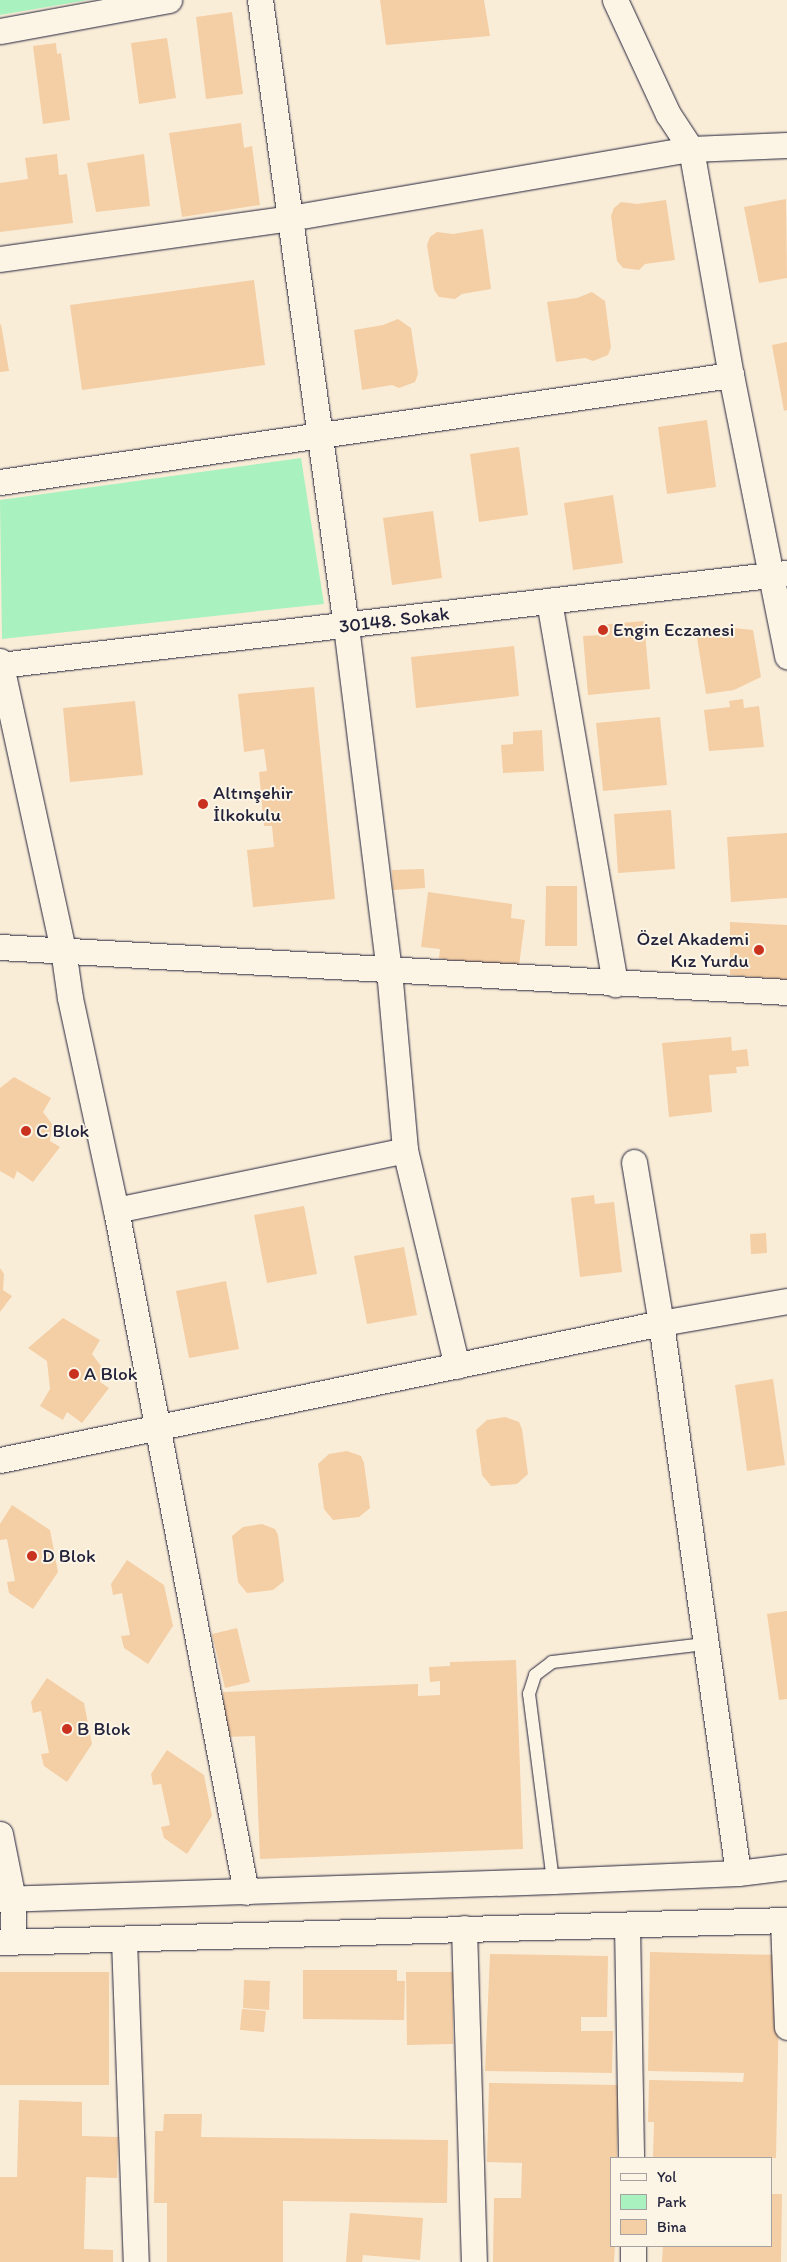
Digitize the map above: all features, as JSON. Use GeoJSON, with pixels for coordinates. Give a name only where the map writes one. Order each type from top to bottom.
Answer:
{"type":"FeatureCollection","features":[{"type":"Feature","properties":{"kind":"street"},"geometry":{"type":"LineString","coordinates":[[0,31],[112,5],[169,0]]}},
{"type":"Feature","properties":{"kind":"street"},"geometry":{"type":"LineString","coordinates":[[260,0],[346,626],[389,970],[405,1150],[456,1366]]}},
{"type":"Feature","properties":{"kind":"street"},"geometry":{"type":"LineString","coordinates":[[615,0],[668,114],[692,150],[731,375],[779,574],[787,656]]}},
{"type":"Feature","properties":{"kind":"street"},"geometry":{"type":"LineString","coordinates":[[0,259],[290,218],[692,150],[787,145]]}},
{"type":"Feature","properties":{"kind":"street"},"geometry":{"type":"LineString","coordinates":[[0,482],[731,375]]}},
{"type":"Feature","properties":{"kind":"street","name":"30148. Sokak"},"geometry":{"type":"LineString","coordinates":[[0,664],[346,626],[779,574]]}},
{"type":"Feature","properties":{"kind":"street"},"geometry":{"type":"LineString","coordinates":[[550,601],[615,984]]}},
{"type":"Feature","properties":{"kind":"street"},"geometry":{"type":"LineString","coordinates":[[0,664],[63,948],[70,998],[116,1210],[156,1429],[246,1892]]}},
{"type":"Feature","properties":{"kind":"street"},"geometry":{"type":"LineString","coordinates":[[0,947],[63,948],[615,984],[787,992]]}},
{"type":"Feature","properties":{"kind":"street"},"geometry":{"type":"LineString","coordinates":[[116,1210],[405,1150]]}},
{"type":"Feature","properties":{"kind":"street"},"geometry":{"type":"LineString","coordinates":[[634,1162],[661,1324],[738,1873]]}},
{"type":"Feature","properties":{"kind":"street"},"geometry":{"type":"LineString","coordinates":[[0,1460],[661,1324],[787,1301]]}},
{"type":"Feature","properties":{"kind":"street"},"geometry":{"type":"LineString","coordinates":[[0,1834],[6,1899],[7,1942],[785,1920],[787,2027]]}},
{"type":"Feature","properties":{"kind":"street"},"geometry":{"type":"LineString","coordinates":[[6,1899],[553,1881],[738,1873],[787,1867]]}},
{"type":"Feature","properties":{"kind":"street"},"geometry":{"type":"LineString","coordinates":[[627,1925],[631,2157]]}},
{"type":"Feature","properties":{"kind":"street"},"geometry":{"type":"LineString","coordinates":[[464,1928],[474,2262]]}},
{"type":"Feature","properties":{"kind":"street"},"geometry":{"type":"LineString","coordinates":[[124,1940],[136,2262]]}},
{"type":"Feature","properties":{"kind":"street"},"geometry":{"type":"LineString","coordinates":[[632,2247],[633,2262]]}},
{"type":"Feature","properties":{"kind":"lane"},"geometry":{"type":"LineString","coordinates":[[553,1881],[529,1694],[535,1675],[552,1662],[705,1644]]}},
{"type":"Feature","properties":{"kind":"green space"},"geometry":{"type":"Polygon","coordinates":[[[0,0],[88,0],[0,15],[0,0]]]}},
{"type":"Feature","properties":{"kind":"green space"},"geometry":{"type":"Polygon","coordinates":[[[301,458],[324,604],[2,639],[0,500],[301,458]]]}},
{"type":"Feature","properties":{"kind":"building"},"geometry":{"type":"Polygon","coordinates":[[[380,0],[484,0],[490,36],[386,45],[380,0]]]}},
{"type":"Feature","properties":{"kind":"building"},"geometry":{"type":"Polygon","coordinates":[[[232,12],[243,94],[206,99],[196,17],[232,12]]]}},
{"type":"Feature","properties":{"kind":"building"},"geometry":{"type":"Polygon","coordinates":[[[167,38],[176,98],[139,104],[131,43],[167,38]]]}},
{"type":"Feature","properties":{"kind":"building"},"geometry":{"type":"Polygon","coordinates":[[[56,43],[57,54],[61,53],[70,120],[43,124],[33,46],[56,43]]]}},
{"type":"Feature","properties":{"kind":"building"},"geometry":{"type":"Polygon","coordinates":[[[241,123],[244,148],[252,146],[260,205],[182,217],[169,133],[241,123]]]}},
{"type":"Feature","properties":{"kind":"building"},"geometry":{"type":"Polygon","coordinates":[[[57,154],[59,175],[67,174],[73,223],[0,232],[0,183],[28,179],[25,158],[57,154]]]}},
{"type":"Feature","properties":{"kind":"building"},"geometry":{"type":"Polygon","coordinates":[[[144,154],[150,206],[96,212],[87,163],[144,154]]]}},
{"type":"Feature","properties":{"kind":"building"},"geometry":{"type":"Polygon","coordinates":[[[786,199],[787,278],[759,283],[744,207],[786,199]]]}},
{"type":"Feature","properties":{"kind":"building"},"geometry":{"type":"Polygon","coordinates":[[[666,200],[675,260],[645,264],[639,270],[623,268],[617,261],[611,216],[614,208],[621,202],[637,204],[666,200]]]}},
{"type":"Feature","properties":{"kind":"building"},"geometry":{"type":"Polygon","coordinates":[[[483,229],[491,289],[462,294],[455,299],[439,297],[434,290],[427,245],[430,237],[437,232],[453,234],[483,229]]]}},
{"type":"Feature","properties":{"kind":"building"},"geometry":{"type":"Polygon","coordinates":[[[254,280],[265,365],[82,390],[70,305],[254,280]]]}},
{"type":"Feature","properties":{"kind":"building"},"geometry":{"type":"Polygon","coordinates":[[[592,292],[605,301],[611,347],[608,355],[593,361],[585,358],[556,362],[547,302],[577,298],[592,292]]]}},
{"type":"Feature","properties":{"kind":"building"},"geometry":{"type":"Polygon","coordinates":[[[398,319],[411,328],[418,374],[415,382],[399,388],[392,385],[362,390],[354,330],[383,325],[398,319]]]}},
{"type":"Feature","properties":{"kind":"building"},"geometry":{"type":"Polygon","coordinates":[[[0,325],[9,371],[0,372],[0,325]]]}},
{"type":"Feature","properties":{"kind":"building"},"geometry":{"type":"Polygon","coordinates":[[[787,342],[787,410],[784,411],[772,345],[787,342]]]}},
{"type":"Feature","properties":{"kind":"building"},"geometry":{"type":"Polygon","coordinates":[[[707,420],[716,487],[667,494],[658,427],[707,420]]]}},
{"type":"Feature","properties":{"kind":"building"},"geometry":{"type":"Polygon","coordinates":[[[519,447],[528,515],[479,522],[470,454],[519,447]]]}},
{"type":"Feature","properties":{"kind":"building"},"geometry":{"type":"Polygon","coordinates":[[[613,495],[623,563],[573,570],[564,503],[613,495]]]}},
{"type":"Feature","properties":{"kind":"building"},"geometry":{"type":"Polygon","coordinates":[[[433,511],[442,578],[392,585],[383,518],[433,511]]]}},
{"type":"Feature","properties":{"kind":"building"},"geometry":{"type":"Polygon","coordinates":[[[644,621],[650,689],[588,695],[583,636],[600,635],[599,625],[644,621]]]}},
{"type":"Feature","properties":{"kind":"building"},"geometry":{"type":"Polygon","coordinates":[[[724,627],[753,630],[761,677],[734,690],[706,694],[696,632],[724,627]]]}},
{"type":"Feature","properties":{"kind":"building"},"geometry":{"type":"Polygon","coordinates":[[[514,646],[519,696],[416,708],[411,657],[514,646]]]}},
{"type":"Feature","properties":{"kind":"building"},"geometry":{"type":"Polygon","coordinates":[[[314,687],[335,899],[253,907],[247,850],[274,847],[272,826],[264,826],[259,772],[267,771],[264,749],[244,752],[238,694],[314,687]]]}},
{"type":"Feature","properties":{"kind":"building"},"geometry":{"type":"Polygon","coordinates":[[[743,699],[744,708],[759,706],[764,747],[709,751],[704,710],[730,707],[729,701],[743,699]]]}},
{"type":"Feature","properties":{"kind":"building"},"geometry":{"type":"Polygon","coordinates":[[[135,701],[143,775],[70,782],[63,708],[135,701]]]}},
{"type":"Feature","properties":{"kind":"building"},"geometry":{"type":"Polygon","coordinates":[[[660,717],[667,785],[603,791],[596,723],[660,717]]]}},
{"type":"Feature","properties":{"kind":"building"},"geometry":{"type":"Polygon","coordinates":[[[542,730],[544,771],[503,773],[501,745],[513,744],[513,732],[542,730]]]}},
{"type":"Feature","properties":{"kind":"building"},"geometry":{"type":"Polygon","coordinates":[[[671,810],[675,869],[618,873],[614,814],[671,810]]]}},
{"type":"Feature","properties":{"kind":"building"},"geometry":{"type":"Polygon","coordinates":[[[787,833],[787,898],[731,902],[727,837],[787,833]]]}},
{"type":"Feature","properties":{"kind":"building"},"geometry":{"type":"Polygon","coordinates":[[[424,869],[425,888],[393,890],[392,870],[424,869]]]}},
{"type":"Feature","properties":{"kind":"building"},"geometry":{"type":"Polygon","coordinates":[[[546,886],[577,886],[577,946],[545,946],[546,886]]]}},
{"type":"Feature","properties":{"kind":"building"},"geometry":{"type":"Polygon","coordinates":[[[428,892],[512,904],[511,918],[525,920],[518,973],[439,958],[440,949],[421,947],[428,892]]]}},
{"type":"Feature","properties":{"kind":"building","name":"Özel Akademi Kız Yurdu"},"geometry":{"type":"Polygon","coordinates":[[[730,922],[787,925],[787,980],[730,975],[730,922]]]}},
{"type":"Feature","properties":{"kind":"building"},"geometry":{"type":"Polygon","coordinates":[[[731,1037],[732,1051],[747,1049],[749,1066],[736,1067],[737,1073],[709,1075],[712,1112],[669,1117],[662,1043],[731,1037]]]}},
{"type":"Feature","properties":{"kind":"building","name":"C Blok"},"geometry":{"type":"Polygon","coordinates":[[[14,1077],[51,1098],[43,1112],[52,1124],[50,1141],[60,1147],[33,1182],[17,1171],[14,1179],[0,1171],[0,1088],[14,1077]]]}},
{"type":"Feature","properties":{"kind":"building"},"geometry":{"type":"Polygon","coordinates":[[[594,1195],[595,1204],[614,1202],[622,1272],[580,1277],[571,1198],[594,1195]]]}},
{"type":"Feature","properties":{"kind":"building"},"geometry":{"type":"Polygon","coordinates":[[[304,1206],[317,1274],[267,1283],[254,1215],[304,1206]]]}},
{"type":"Feature","properties":{"kind":"building"},"geometry":{"type":"Polygon","coordinates":[[[766,1233],[767,1253],[751,1254],[750,1234],[766,1233]]]}},
{"type":"Feature","properties":{"kind":"building"},"geometry":{"type":"Polygon","coordinates":[[[404,1247],[417,1315],[367,1324],[354,1256],[404,1247]]]}},
{"type":"Feature","properties":{"kind":"building"},"geometry":{"type":"Polygon","coordinates":[[[0,1268],[4,1274],[3,1290],[12,1296],[0,1312],[0,1268]]]}},
{"type":"Feature","properties":{"kind":"building"},"geometry":{"type":"Polygon","coordinates":[[[226,1281],[239,1349],[189,1358],[176,1291],[226,1281]]]}},
{"type":"Feature","properties":{"kind":"building","name":"A Blok"},"geometry":{"type":"Polygon","coordinates":[[[63,1318],[100,1340],[92,1354],[101,1366],[100,1382],[109,1388],[82,1423],[67,1412],[63,1420],[40,1406],[50,1389],[47,1361],[28,1348],[63,1318]]]}},
{"type":"Feature","properties":{"kind":"building"},"geometry":{"type":"Polygon","coordinates":[[[773,1379],[785,1465],[747,1471],[735,1385],[773,1379]]]}},
{"type":"Feature","properties":{"kind":"building"},"geometry":{"type":"Polygon","coordinates":[[[505,1417],[519,1422],[522,1429],[528,1474],[517,1484],[491,1486],[482,1475],[476,1430],[487,1420],[505,1417]]]}},
{"type":"Feature","properties":{"kind":"building"},"geometry":{"type":"Polygon","coordinates":[[[347,1451],[361,1456],[364,1463],[370,1508],[359,1517],[333,1520],[324,1509],[318,1464],[329,1454],[347,1451]]]}},
{"type":"Feature","properties":{"kind":"building","name":"D Blok"},"geometry":{"type":"Polygon","coordinates":[[[12,1505],[50,1530],[58,1572],[33,1609],[9,1593],[7,1582],[15,1581],[7,1539],[0,1540],[0,1524],[12,1505]]]}},
{"type":"Feature","properties":{"kind":"building"},"geometry":{"type":"Polygon","coordinates":[[[262,1524],[275,1529],[278,1535],[284,1581],[273,1590],[247,1593],[238,1582],[232,1536],[243,1527],[262,1524]]]}},
{"type":"Feature","properties":{"kind":"building"},"geometry":{"type":"Polygon","coordinates":[[[127,1560],[164,1585],[173,1626],[148,1664],[124,1648],[121,1636],[130,1635],[122,1593],[113,1595],[111,1584],[127,1560]]]}},
{"type":"Feature","properties":{"kind":"building"},"geometry":{"type":"Polygon","coordinates":[[[787,1611],[787,1699],[779,1700],[767,1614],[787,1611]]]}},
{"type":"Feature","properties":{"kind":"building"},"geometry":{"type":"Polygon","coordinates":[[[237,1628],[250,1682],[225,1688],[212,1634],[237,1628]]]}},
{"type":"Feature","properties":{"kind":"building"},"geometry":{"type":"Polygon","coordinates":[[[516,1660],[523,1849],[260,1859],[255,1736],[225,1737],[223,1692],[418,1684],[418,1696],[440,1695],[440,1681],[430,1682],[429,1667],[450,1666],[450,1662],[516,1660]]]}},
{"type":"Feature","properties":{"kind":"building","name":"B Blok"},"geometry":{"type":"Polygon","coordinates":[[[47,1678],[84,1703],[92,1744],[67,1782],[44,1766],[41,1754],[49,1753],[41,1711],[33,1713],[31,1702],[47,1678]]]}},
{"type":"Feature","properties":{"kind":"building"},"geometry":{"type":"Polygon","coordinates":[[[167,1750],[204,1775],[212,1816],[187,1854],[164,1838],[161,1827],[170,1825],[161,1784],[153,1785],[151,1774],[167,1750]]]}},
{"type":"Feature","properties":{"kind":"building"},"geometry":{"type":"Polygon","coordinates":[[[650,1952],[780,1955],[776,2158],[653,2157],[654,2122],[648,2122],[649,2080],[743,2082],[744,2073],[648,2071],[650,1952]]]}},
{"type":"Feature","properties":{"kind":"building"},"geometry":{"type":"Polygon","coordinates":[[[490,1954],[608,1956],[607,2017],[581,2017],[581,2031],[613,2031],[612,2073],[485,2071],[490,1954]]]}},
{"type":"Feature","properties":{"kind":"building"},"geometry":{"type":"Polygon","coordinates":[[[303,1970],[397,1970],[397,1981],[405,1981],[404,2020],[303,2019],[303,1970]]]}},
{"type":"Feature","properties":{"kind":"building"},"geometry":{"type":"Polygon","coordinates":[[[0,1972],[109,1972],[109,2085],[0,2085],[0,1972]]]}},
{"type":"Feature","properties":{"kind":"building"},"geometry":{"type":"Polygon","coordinates":[[[406,1972],[453,1972],[453,2044],[407,2045],[406,1972]]]}},
{"type":"Feature","properties":{"kind":"building"},"geometry":{"type":"Polygon","coordinates":[[[244,1980],[270,1981],[269,2010],[243,2008],[244,1980]]]}},
{"type":"Feature","properties":{"kind":"building"},"geometry":{"type":"Polygon","coordinates":[[[242,2009],[266,2011],[264,2032],[240,2030],[242,2009]]]}},
{"type":"Feature","properties":{"kind":"building"},"geometry":{"type":"Polygon","coordinates":[[[489,2083],[618,2085],[617,2157],[610,2157],[610,2247],[615,2247],[614,2262],[493,2262],[494,2198],[521,2198],[522,2163],[487,2162],[489,2083]]]}},
{"type":"Feature","properties":{"kind":"building"},"geometry":{"type":"Polygon","coordinates":[[[19,2100],[82,2102],[82,2136],[118,2137],[117,2178],[86,2177],[84,2249],[113,2250],[113,2262],[0,2262],[0,2177],[17,2177],[19,2100]]]}},
{"type":"Feature","properties":{"kind":"building"},"geometry":{"type":"Polygon","coordinates":[[[164,2114],[202,2114],[201,2137],[448,2140],[447,2203],[283,2201],[283,2262],[167,2262],[167,2203],[154,2203],[155,2131],[163,2131],[164,2114]]]}},
{"type":"Feature","properties":{"kind":"building"},"geometry":{"type":"Polygon","coordinates":[[[772,2194],[782,2194],[781,2262],[662,2262],[663,2247],[772,2247],[772,2194]]]}},
{"type":"Feature","properties":{"kind":"building"},"geometry":{"type":"Polygon","coordinates":[[[350,2213],[423,2218],[420,2260],[363,2255],[362,2262],[346,2262],[350,2213]]]}},
{"type":"Feature","properties":{"kind":"place","name":"Engin Eczanesi"},"geometry":{"type":"Point","coordinates":[603,630]}},
{"type":"Feature","properties":{"kind":"place","name":"Altınşehir İlkokulu"},"geometry":{"type":"Point","coordinates":[203,804]}},
{"type":"Feature","properties":{"kind":"place","name":"Özel Akademi Kız Yurdu"},"geometry":{"type":"Point","coordinates":[759,950]}},
{"type":"Feature","properties":{"kind":"place","name":"C Blok"},"geometry":{"type":"Point","coordinates":[26,1131]}},
{"type":"Feature","properties":{"kind":"place","name":"A Blok"},"geometry":{"type":"Point","coordinates":[74,1374]}},
{"type":"Feature","properties":{"kind":"place","name":"D Blok"},"geometry":{"type":"Point","coordinates":[32,1556]}},
{"type":"Feature","properties":{"kind":"place","name":"B Blok"},"geometry":{"type":"Point","coordinates":[67,1729]}}]}
